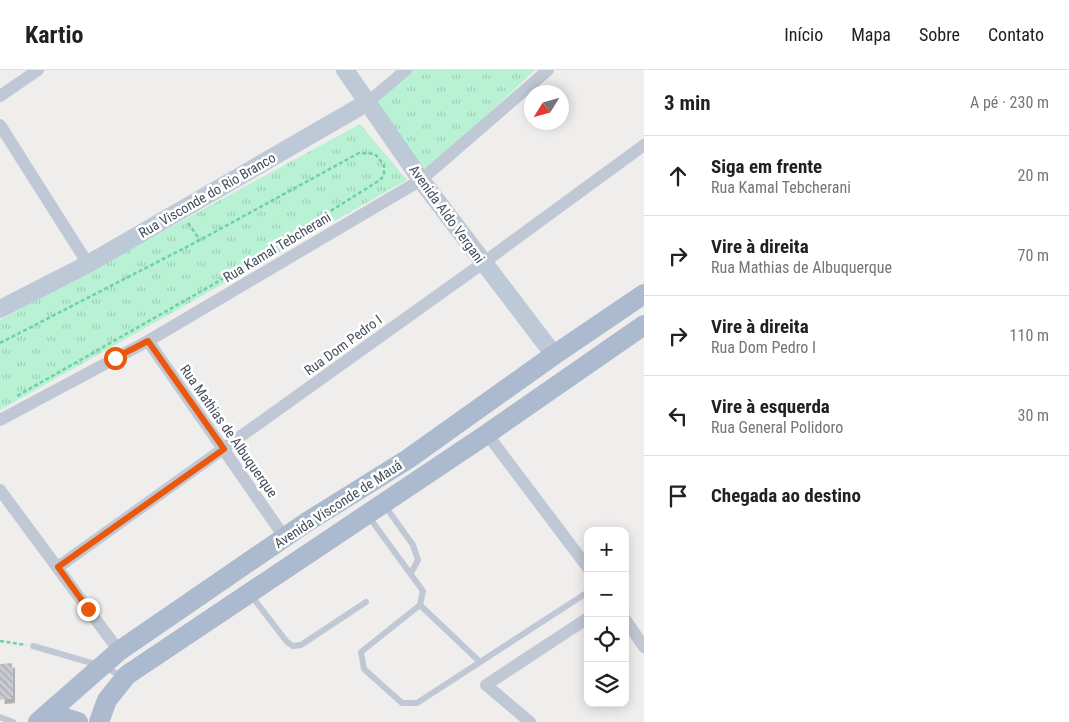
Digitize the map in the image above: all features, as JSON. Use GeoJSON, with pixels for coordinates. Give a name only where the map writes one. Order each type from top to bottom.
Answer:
{"type":"FeatureCollection","features":[{"type":"Feature","properties":{"kind":"main road","name":"Avenida Aldo Vergani"},"geometry":{"type":"LineString","coordinates":[[345,70],[421,180],[554,355]]}},
{"type":"Feature","properties":{"kind":"main road","name":"Rua Visconde do Rio Branco"},"geometry":{"type":"LineString","coordinates":[[0,309],[88,264],[368,102]]}},
{"type":"Feature","properties":{"kind":"main road","name":"Avenida Visconde de Mauá"},"geometry":{"type":"LineString","coordinates":[[43,718],[119,651],[307,522],[408,459],[554,355],[644,294]]}},
{"type":"Feature","properties":{"kind":"main road","name":"Avenida Visconde de Mauá"},"geometry":{"type":"LineString","coordinates":[[99,722],[107,700],[124,677],[487,434],[644,324]]}},
{"type":"Feature","properties":{"kind":"main road"},"geometry":{"type":"LineString","coordinates":[[487,434],[491,425],[502,415],[556,373],[554,355]]}},
{"type":"Feature","properties":{"kind":"main road"},"geometry":{"type":"LineString","coordinates":[[43,718],[78,722]]}},
{"type":"Feature","properties":{"kind":"street"},"geometry":{"type":"LineString","coordinates":[[0,96],[38,70]]}},
{"type":"Feature","properties":{"kind":"street","name":"Rua Visconde do Rio Branco"},"geometry":{"type":"LineString","coordinates":[[368,102],[406,70]]}},
{"type":"Feature","properties":{"kind":"street","name":"Rua Kamal Tebcherani"},"geometry":{"type":"LineString","coordinates":[[0,420],[148,341],[421,180],[548,70]]}},
{"type":"Feature","properties":{"kind":"street"},"geometry":{"type":"LineString","coordinates":[[0,125],[88,264]]}},
{"type":"Feature","properties":{"kind":"street","name":"Rua Dom Pedro I"},"geometry":{"type":"LineString","coordinates":[[58,567],[483,263],[644,145]]}},
{"type":"Feature","properties":{"kind":"street","name":"Rua Mathias de Albuquerque"},"geometry":{"type":"LineString","coordinates":[[148,341],[285,538]]}},
{"type":"Feature","properties":{"kind":"street"},"geometry":{"type":"LineString","coordinates":[[487,434],[584,563]]}},
{"type":"Feature","properties":{"kind":"street"},"geometry":{"type":"LineString","coordinates":[[0,490],[119,651]]}},
{"type":"Feature","properties":{"kind":"street"},"geometry":{"type":"LineString","coordinates":[[530,722],[486,685],[584,621]]}},
{"type":"Feature","properties":{"kind":"street"},"geometry":{"type":"LineString","coordinates":[[629,625],[644,646]]}},
{"type":"Feature","properties":{"kind":"lane"},"geometry":{"type":"LineString","coordinates":[[375,509],[413,545],[418,560],[410,574]]}},
{"type":"Feature","properties":{"kind":"lane"},"geometry":{"type":"LineString","coordinates":[[375,509],[410,574],[423,591],[420,605],[361,652],[364,669],[402,703],[416,703],[584,595]]}},
{"type":"Feature","properties":{"kind":"lane"},"geometry":{"type":"LineString","coordinates":[[250,593],[287,642],[293,646],[301,645],[366,602]]}},
{"type":"Feature","properties":{"kind":"lane"},"geometry":{"type":"LineString","coordinates":[[420,605],[480,662]]}},
{"type":"Feature","properties":{"kind":"lane"},"geometry":{"type":"LineString","coordinates":[[33,646],[102,666],[124,677]]}},
{"type":"Feature","properties":{"kind":"lane"},"geometry":{"type":"LineString","coordinates":[[0,717],[13,722]]}},
{"type":"Feature","properties":{"kind":"path"},"geometry":{"type":"LineString","coordinates":[[0,343],[200,240],[359,153],[375,154],[384,165],[384,174],[380,180],[214,284],[8,400]]}},
{"type":"Feature","properties":{"kind":"path"},"geometry":{"type":"LineString","coordinates":[[188,223],[200,240]]}},
{"type":"Feature","properties":{"kind":"path"},"geometry":{"type":"LineString","coordinates":[[0,641],[33,646]]}},
{"type":"Feature","properties":{"kind":"green space"},"geometry":{"type":"Polygon","coordinates":[[[407,70],[535,70],[424,174],[372,103],[407,70]]]}},
{"type":"Feature","properties":{"kind":"green space"},"geometry":{"type":"Polygon","coordinates":[[[360,124],[407,180],[0,410],[0,320],[360,124]]]}},
{"type":"Feature","properties":{"kind":"building"},"geometry":{"type":"Polygon","coordinates":[[[12,663],[13,698],[0,700],[0,664],[12,663]]]}},
{"type":"Feature","properties":{"kind":"route"},"geometry":{"type":"LineString","coordinates":[[88,609],[58,567],[224,449],[148,341],[115,358]]}}]}
